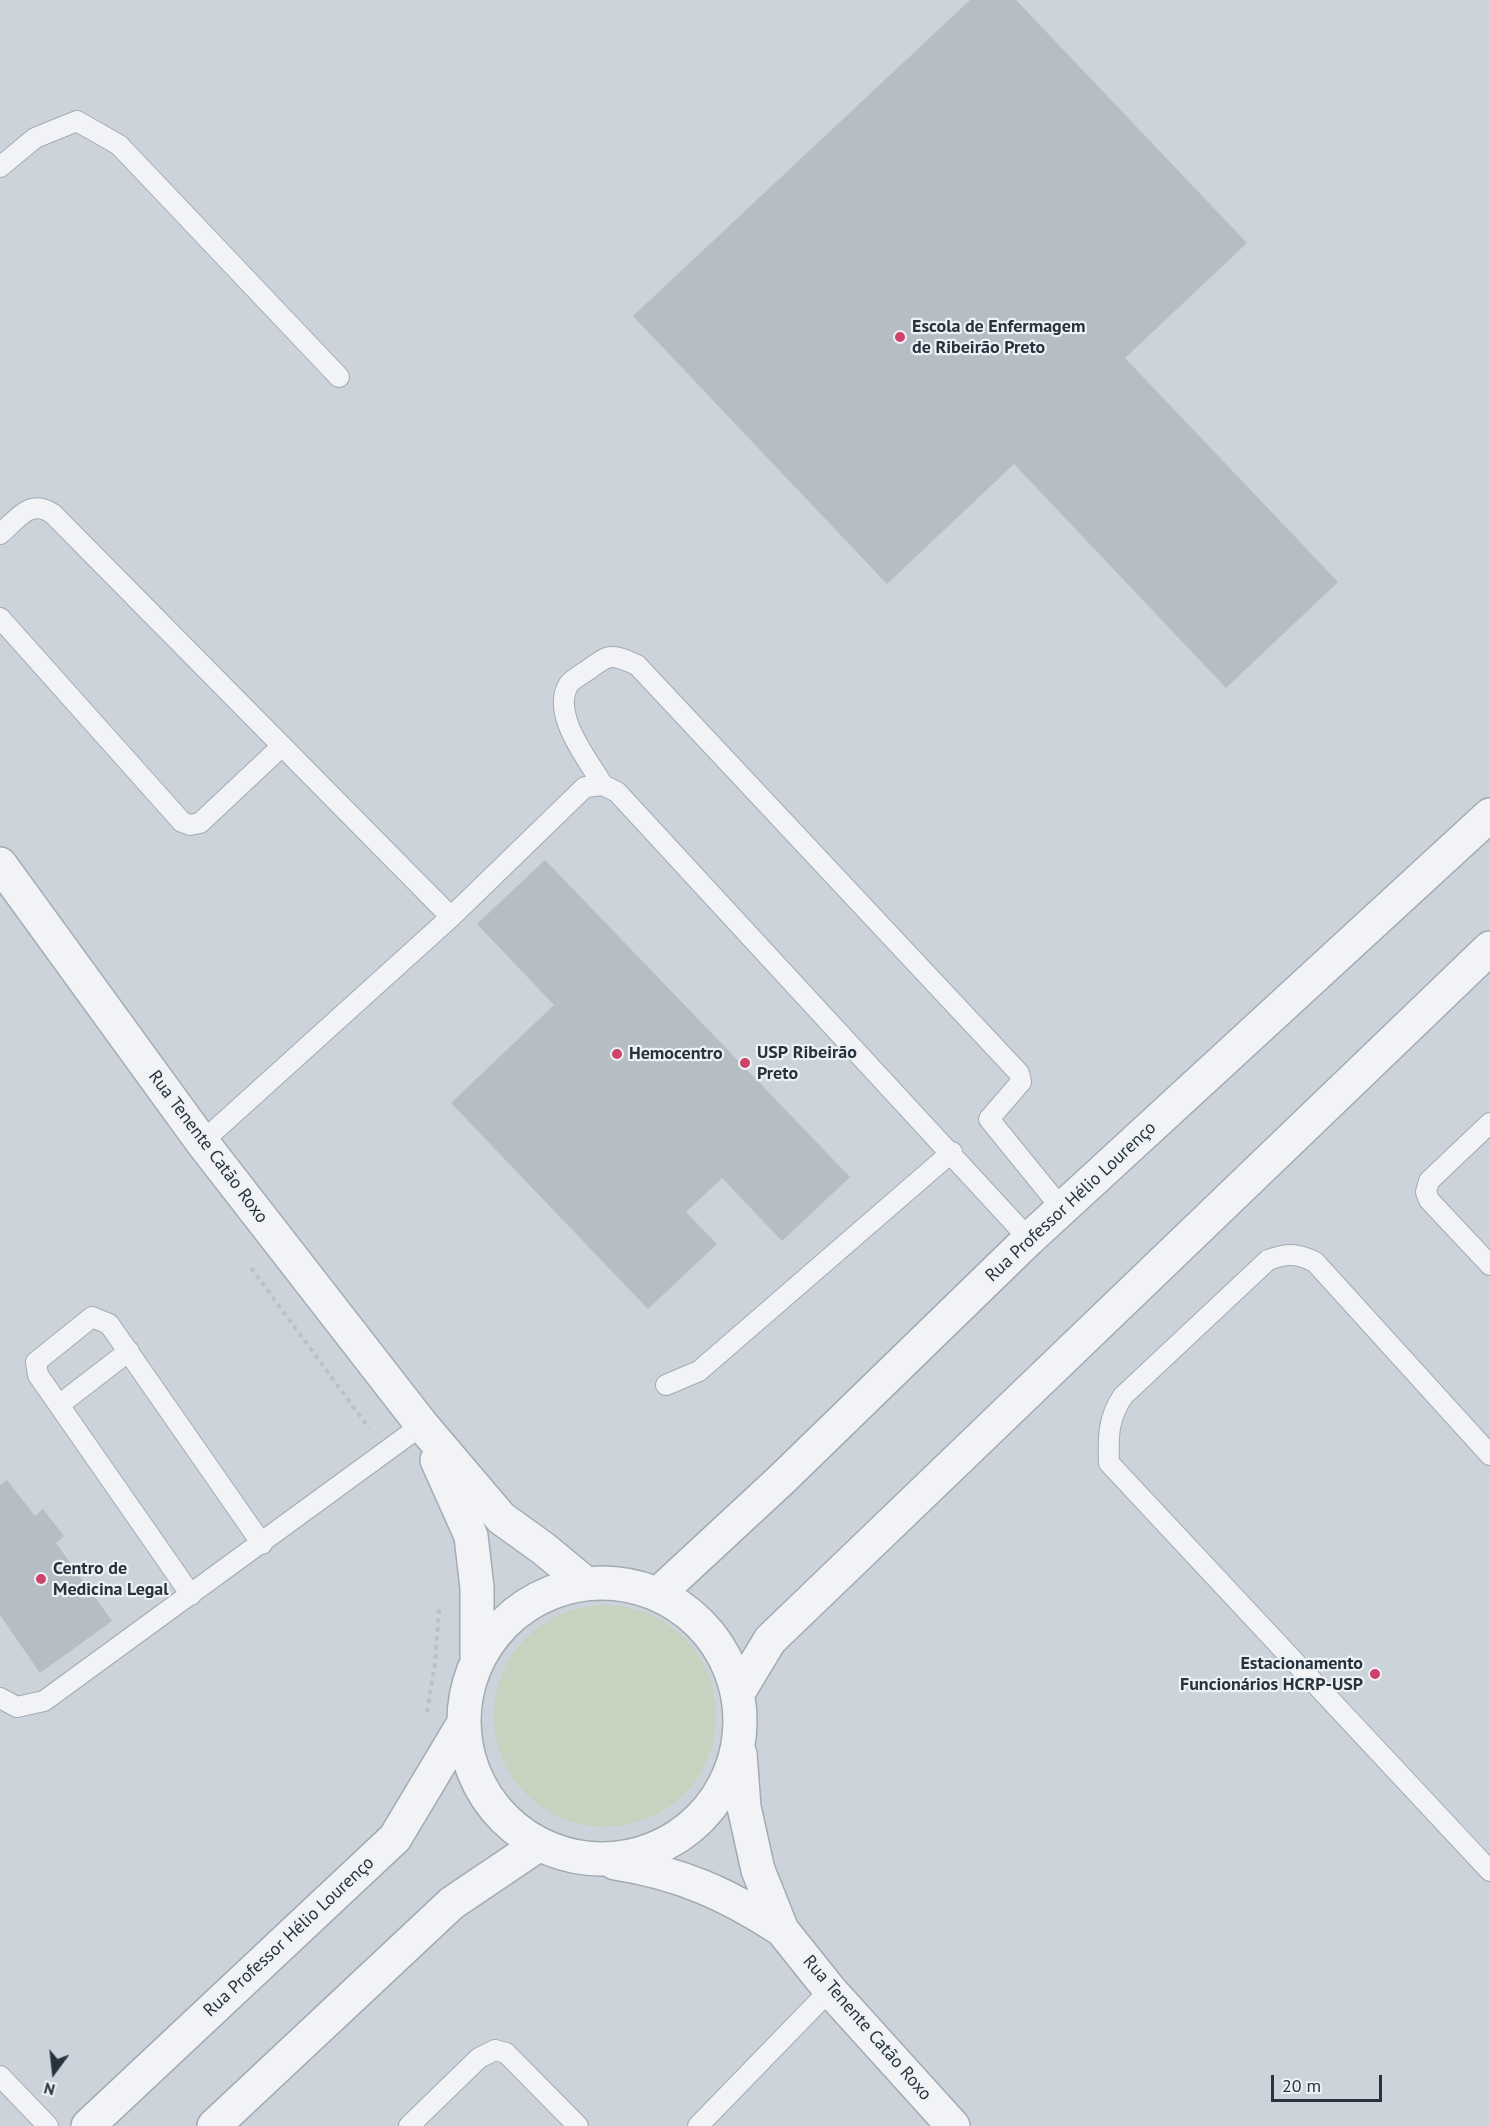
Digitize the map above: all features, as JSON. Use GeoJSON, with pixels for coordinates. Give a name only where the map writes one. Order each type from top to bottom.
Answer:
{"type":"FeatureCollection","features":[{"type":"Feature","properties":{"kind":"street","name":"Rua Professor Hélio Lourenço"},"geometry":{"type":"LineString","coordinates":[[658,1594],[782,1480],[1029,1239],[1490,815]]}},
{"type":"Feature","properties":{"kind":"street","name":"Rua Tenente Catão Roxo"},"geometry":{"type":"LineString","coordinates":[[0,864],[202,1142],[422,1425],[501,1518],[585,1583]]}},
{"type":"Feature","properties":{"kind":"street"},"geometry":{"type":"LineString","coordinates":[[738,1693],[770,1640],[1490,948]]}},
{"type":"Feature","properties":{"kind":"street","name":"Rua Tenente Catão Roxo"},"geometry":{"type":"LineString","coordinates":[[422,1425],[471,1536],[477,1588],[477,1657]]}},
{"type":"Feature","properties":{"kind":"street"},"geometry":{"type":"LineString","coordinates":[[214,2126],[452,1903],[538,1845],[499,1815],[477,1782],[472,1773],[462,1726],[477,1657],[504,1621],[541,1596],[585,1583],[658,1594],[695,1618],[722,1652],[738,1693]]}},
{"type":"Feature","properties":{"kind":"street","name":"Rua Tenente Catão Roxo"},"geometry":{"type":"LineString","coordinates":[[738,1693],[744,1807],[755,1859],[782,1930]]}},
{"type":"Feature","properties":{"kind":"street","name":"Rua Professor Hélio Lourenço"},"geometry":{"type":"LineString","coordinates":[[88,2126],[395,1838],[462,1726]]}},
{"type":"Feature","properties":{"kind":"street"},"geometry":{"type":"LineString","coordinates":[[599,1860],[648,1852],[692,1827],[723,1789],[739,1742]]}},
{"type":"Feature","properties":{"kind":"street","name":"Rua Tenente Catão Roxo"},"geometry":{"type":"LineString","coordinates":[[538,1845],[599,1860],[648,1868],[695,1882],[740,1902],[782,1930],[830,1990],[953,2126]]}},
{"type":"Feature","properties":{"kind":"lane"},"geometry":{"type":"LineString","coordinates":[[0,167],[35,138],[77,121],[120,145],[339,377]]}},
{"type":"Feature","properties":{"kind":"lane"},"geometry":{"type":"LineString","coordinates":[[0,534],[32,507],[42,506],[53,514],[451,917]]}},
{"type":"Feature","properties":{"kind":"lane"},"geometry":{"type":"LineString","coordinates":[[0,618],[182,822],[190,825],[200,823],[282,746]]}},
{"type":"Feature","properties":{"kind":"lane"},"geometry":{"type":"LineString","coordinates":[[603,785],[564,717],[563,701],[570,684],[603,658],[614,655],[637,665],[1019,1073],[1021,1082],[989,1119],[1062,1209]]}},
{"type":"Feature","properties":{"kind":"lane"},"geometry":{"type":"LineString","coordinates":[[202,1142],[451,917],[585,787],[603,785],[617,792],[952,1152],[1029,1239]]}},
{"type":"Feature","properties":{"kind":"lane"},"geometry":{"type":"LineString","coordinates":[[1486,1126],[1429,1181],[1426,1192],[1430,1200],[1490,1265]]}},
{"type":"Feature","properties":{"kind":"lane"},"geometry":{"type":"LineString","coordinates":[[666,1385],[699,1371],[952,1152]]}},
{"type":"Feature","properties":{"kind":"lane"},"geometry":{"type":"LineString","coordinates":[[1490,1455],[1315,1262],[1300,1254],[1287,1253],[1268,1260],[1123,1396],[1114,1410],[1107,1434],[1109,1463],[1490,1871]]}},
{"type":"Feature","properties":{"kind":"lane"},"geometry":{"type":"LineString","coordinates":[[191,1595],[38,1375],[36,1362],[92,1317],[109,1324],[262,1544]]}},
{"type":"Feature","properties":{"kind":"lane"},"geometry":{"type":"LineString","coordinates":[[59,1405],[129,1351]]}},
{"type":"Feature","properties":{"kind":"lane"},"geometry":{"type":"LineString","coordinates":[[0,1698],[17,1707],[44,1701],[422,1425]]}},
{"type":"Feature","properties":{"kind":"lane"},"geometry":{"type":"LineString","coordinates":[[698,2126],[830,1990]]}},
{"type":"Feature","properties":{"kind":"lane"},"geometry":{"type":"LineString","coordinates":[[409,2126],[479,2058],[495,2050],[506,2053],[578,2126]]}},
{"type":"Feature","properties":{"kind":"lane"},"geometry":{"type":"LineString","coordinates":[[0,2076],[48,2126]]}},
{"type":"Feature","properties":{"kind":"shaded area","name":"USP Ribeirão Preto"},"geometry":{"type":"Polygon","coordinates":[[[0,0],[1490,0],[1490,2126],[0,2126],[0,0]]]}},
{"type":"Feature","properties":{"kind":"green space"},"geometry":{"type":"Polygon","coordinates":[[[605,1605],[627,1607],[657,1618],[675,1630],[691,1646],[703,1664],[711,1684],[716,1716],[714,1738],[703,1768],[691,1786],[675,1802],[657,1814],[637,1822],[605,1827],[583,1825],[553,1814],[535,1802],[519,1786],[507,1768],[499,1748],[494,1716],[496,1694],[507,1664],[519,1646],[535,1630],[553,1618],[573,1610],[605,1605]]]}},
{"type":"Feature","properties":{"kind":"building","name":"Escola de Enfermagem de Ribeirão Preto"},"geometry":{"type":"Polygon","coordinates":[[[970,0],[1016,0],[1247,243],[1125,358],[1338,582],[1226,688],[1014,464],[887,584],[633,316],[970,0]]]}},
{"type":"Feature","properties":{"kind":"building","name":"Hemocentro"},"geometry":{"type":"Polygon","coordinates":[[[545,860],[850,1177],[782,1241],[722,1178],[686,1212],[717,1244],[648,1309],[451,1103],[554,1005],[477,924],[545,860]]]}},
{"type":"Feature","properties":{"kind":"building","name":"Centro de Medicina Legal"},"geometry":{"type":"Polygon","coordinates":[[[7,1480],[35,1516],[43,1509],[64,1536],[56,1543],[112,1621],[40,1673],[0,1615],[0,1485],[7,1480]]]}},
{"type":"Feature","properties":{"kind":"place","name":"Escola de Enfermagem de Ribeirão Preto"},"geometry":{"type":"Point","coordinates":[900,337]}},
{"type":"Feature","properties":{"kind":"place","name":"Hemocentro"},"geometry":{"type":"Point","coordinates":[617,1054]}},
{"type":"Feature","properties":{"kind":"place","name":"USP Ribeirão Preto"},"geometry":{"type":"Point","coordinates":[745,1063]}},
{"type":"Feature","properties":{"kind":"place","name":"Centro de Medicina Legal"},"geometry":{"type":"Point","coordinates":[41,1579]}},
{"type":"Feature","properties":{"kind":"place","name":"Estacionamento Funcionários HCRP-USP"},"geometry":{"type":"Point","coordinates":[1375,1674]}}]}
